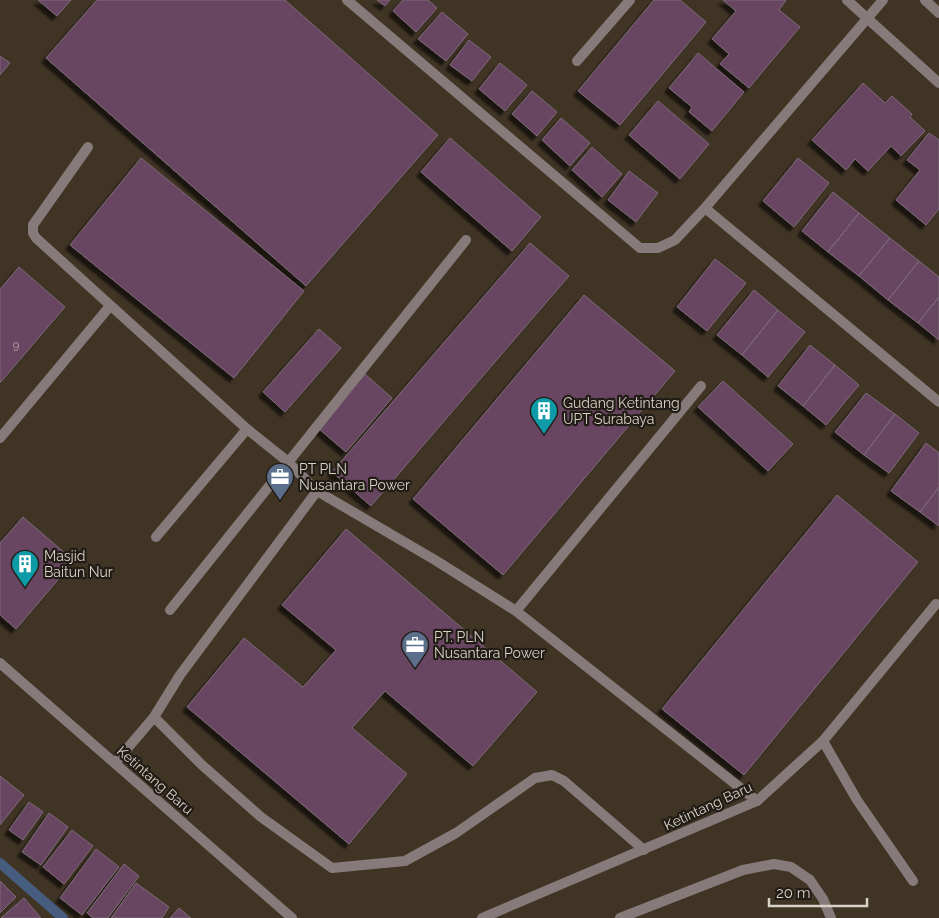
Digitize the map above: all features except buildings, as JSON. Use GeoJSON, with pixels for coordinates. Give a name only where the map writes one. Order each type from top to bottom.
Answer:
{"type":"FeatureCollection","features":[{"type":"Feature","properties":{"kind":"street"},"geometry":{"type":"LineString","coordinates":[[347,0],[640,248],[658,248],[675,240],[705,208],[883,0]]}},
{"type":"Feature","properties":{"kind":"street"},"geometry":{"type":"LineString","coordinates":[[577,61],[630,0]]}},
{"type":"Feature","properties":{"kind":"street"},"geometry":{"type":"LineString","coordinates":[[847,0],[939,83]]}},
{"type":"Feature","properties":{"kind":"street"},"geometry":{"type":"LineString","coordinates":[[925,0],[939,12]]}},
{"type":"Feature","properties":{"kind":"street"},"geometry":{"type":"LineString","coordinates":[[88,147],[33,225],[33,233],[36,238],[247,429],[287,461],[317,491],[435,560],[516,611],[757,801]]}},
{"type":"Feature","properties":{"kind":"street"},"geometry":{"type":"LineString","coordinates":[[705,208],[939,402]]}},
{"type":"Feature","properties":{"kind":"street"},"geometry":{"type":"LineString","coordinates":[[170,610],[287,461],[466,240]]}},
{"type":"Feature","properties":{"kind":"street"},"geometry":{"type":"LineString","coordinates":[[0,438],[110,306]]}},
{"type":"Feature","properties":{"kind":"street"},"geometry":{"type":"LineString","coordinates":[[516,611],[701,386]]}},
{"type":"Feature","properties":{"kind":"street"},"geometry":{"type":"LineString","coordinates":[[156,538],[247,429]]}},
{"type":"Feature","properties":{"kind":"street"},"geometry":{"type":"LineString","coordinates":[[115,763],[154,717],[180,675],[317,491]]}},
{"type":"Feature","properties":{"kind":"street","name":"Ketintang Baru"},"geometry":{"type":"LineString","coordinates":[[482,918],[757,801],[823,741],[936,604]]}},
{"type":"Feature","properties":{"kind":"street","name":"Ketintang Baru"},"geometry":{"type":"LineString","coordinates":[[0,663],[292,918]]}},
{"type":"Feature","properties":{"kind":"street"},"geometry":{"type":"LineString","coordinates":[[154,717],[202,765],[261,817],[332,868],[405,861],[456,833],[535,778],[552,775],[564,781],[644,850]]}},
{"type":"Feature","properties":{"kind":"street"},"geometry":{"type":"LineString","coordinates":[[823,741],[857,800],[913,881]]}},
{"type":"Feature","properties":{"kind":"street"},"geometry":{"type":"LineString","coordinates":[[620,918],[742,870],[774,864],[791,867],[810,880],[823,899],[831,918]]}},
{"type":"Feature","properties":{"kind":"waterway"},"geometry":{"type":"LineString","coordinates":[[0,863],[63,918]]}},
{"type":"Feature","properties":{"kind":"place","name":"Gudang Ketintang UPT Surabaya"},"geometry":{"type":"Point","coordinates":[544,435]}},
{"type":"Feature","properties":{"kind":"place","name":"PT PLN Nusantara Power"},"geometry":{"type":"Point","coordinates":[280,501]}},
{"type":"Feature","properties":{"kind":"place","name":"Masjid Baitun Nur"},"geometry":{"type":"Point","coordinates":[25,588]}},
{"type":"Feature","properties":{"kind":"place","name":"PT. PLN Nusantara Power"},"geometry":{"type":"Point","coordinates":[415,669]}}]}
